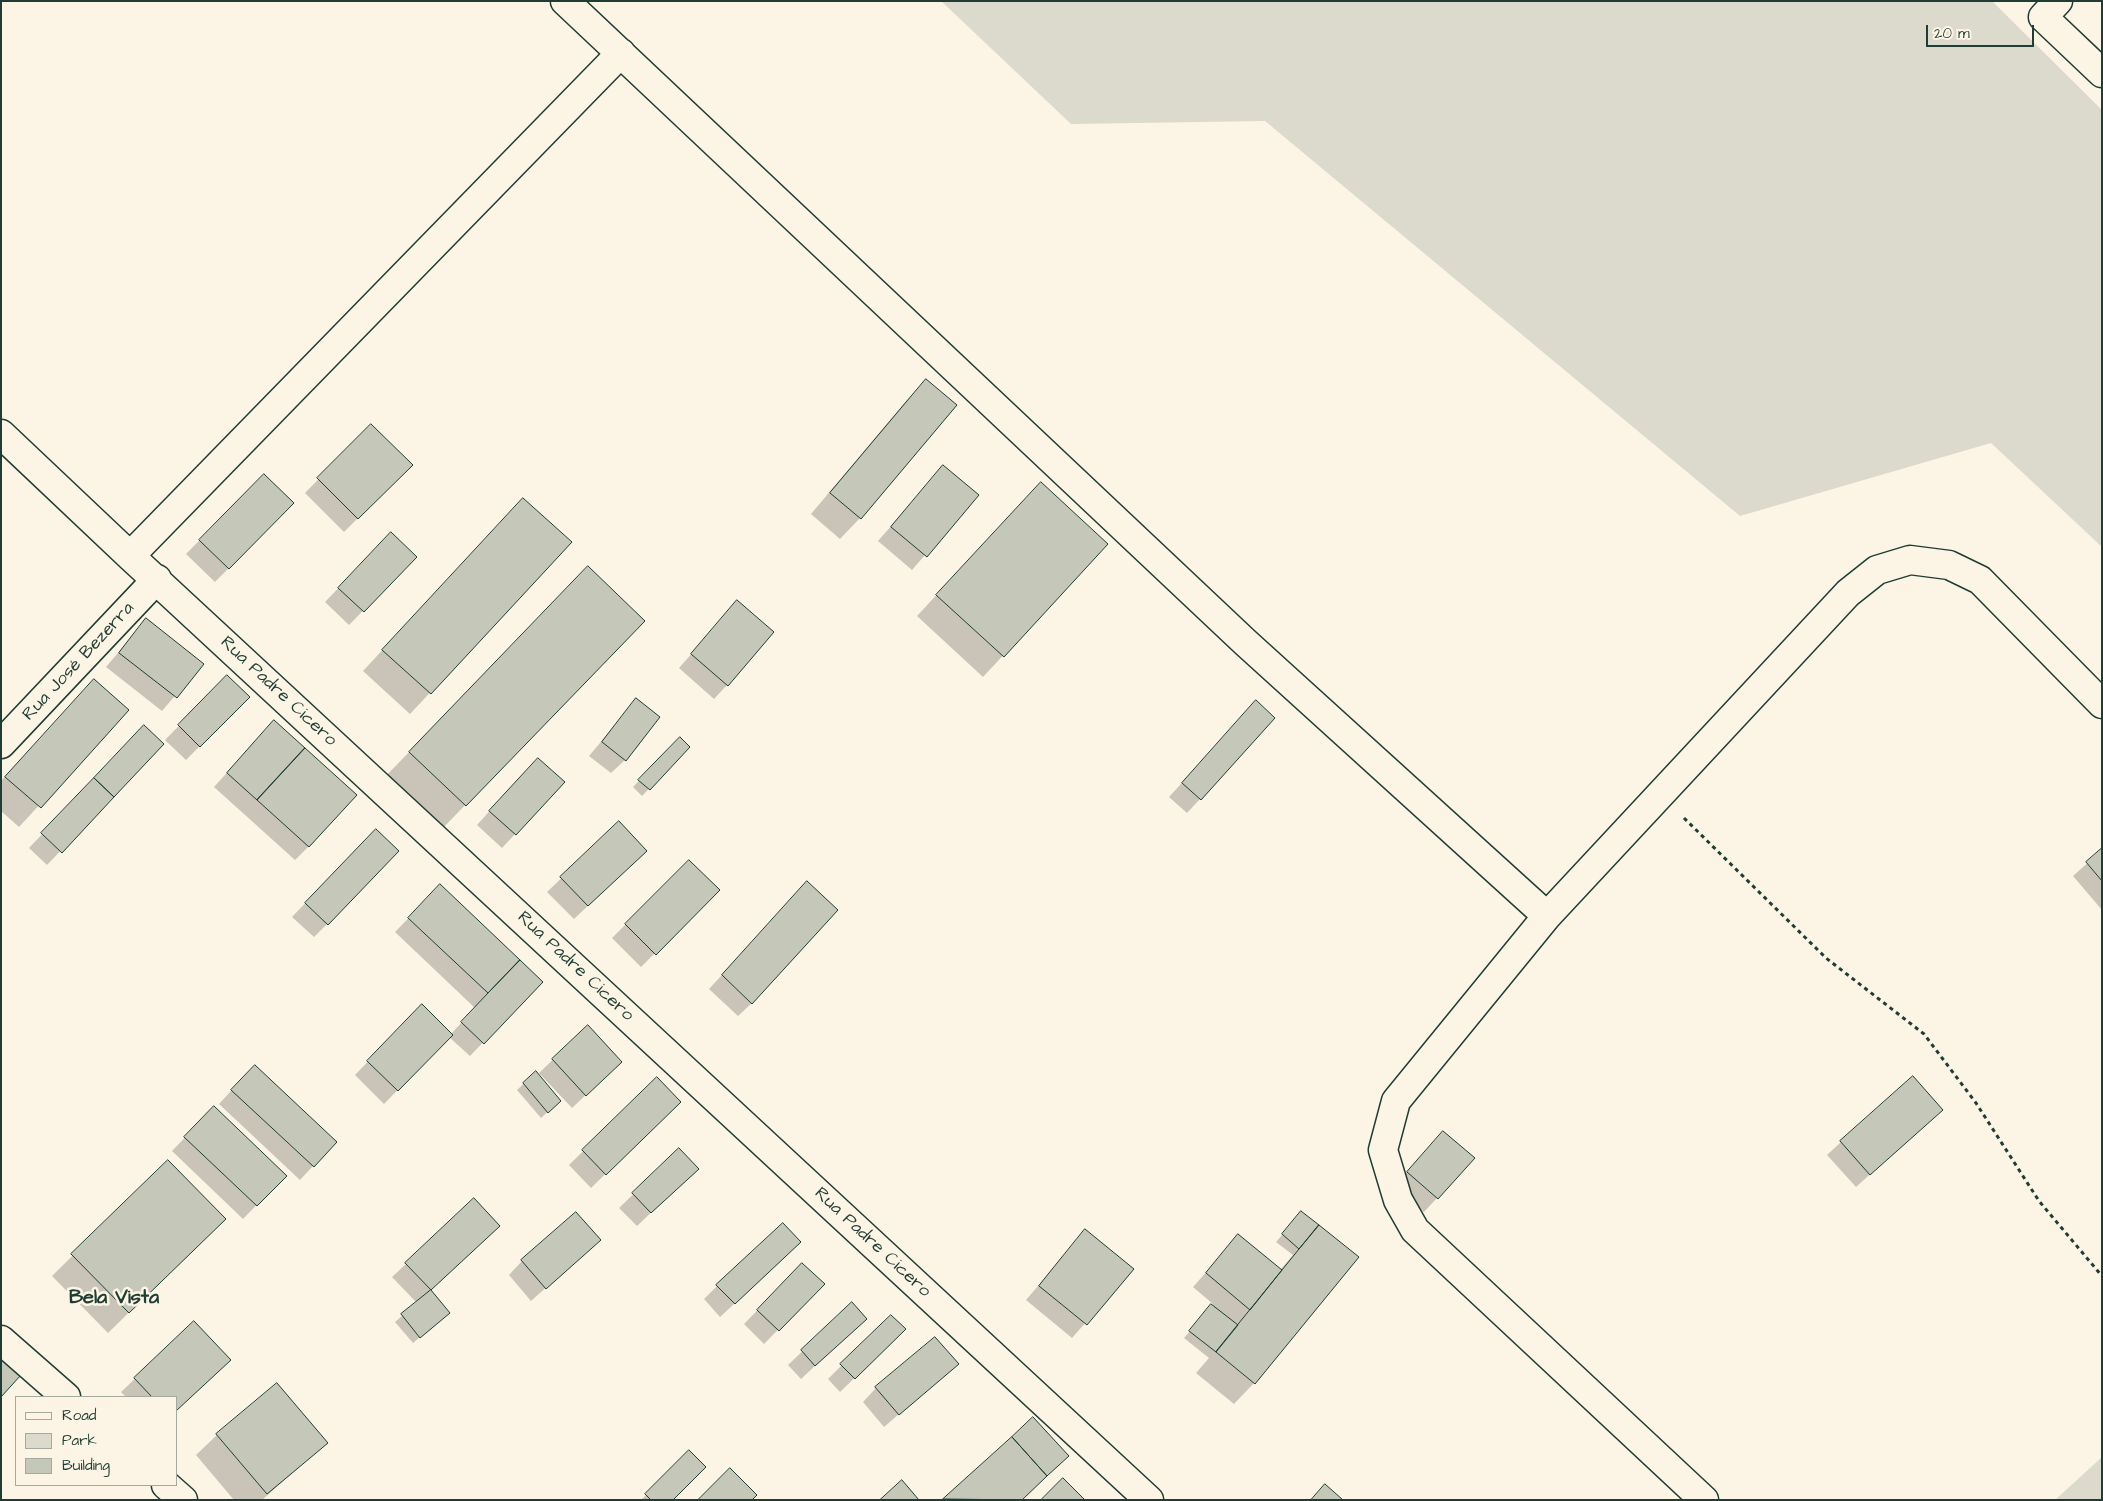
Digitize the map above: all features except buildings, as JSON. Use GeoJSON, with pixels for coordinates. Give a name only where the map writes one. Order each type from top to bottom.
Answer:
{"type":"FeatureCollection","features":[{"type":"Feature","properties":{"kind":"street"},"geometry":{"type":"LineString","coordinates":[[565,1],[1245,642],[1547,916]]}},
{"type":"Feature","properties":{"kind":"street"},"geometry":{"type":"LineString","coordinates":[[2058,1],[2043,17],[2102,73]]}},
{"type":"Feature","properties":{"kind":"street"},"geometry":{"type":"LineString","coordinates":[[130,556],[621,53]]}},
{"type":"Feature","properties":{"kind":"street","name":"Rua Padre Cicero"},"geometry":{"type":"LineString","coordinates":[[1,434],[130,556],[1149,1500]]}},
{"type":"Feature","properties":{"kind":"street"},"geometry":{"type":"LineString","coordinates":[[1704,1500],[1415,1230],[1398,1200],[1383,1150],[1396,1101],[1547,916],[1848,593],[1877,570],[1910,560],[1949,564],[1980,580],[2102,704]]}},
{"type":"Feature","properties":{"kind":"street","name":"Rua José Bezerra"},"geometry":{"type":"LineString","coordinates":[[1,744],[157,580]]}},
{"type":"Feature","properties":{"kind":"street"},"geometry":{"type":"LineString","coordinates":[[1,1340],[65,1396]]}},
{"type":"Feature","properties":{"kind":"street"},"geometry":{"type":"LineString","coordinates":[[167,1486],[184,1500]]}},
{"type":"Feature","properties":{"kind":"path"},"geometry":{"type":"LineString","coordinates":[[1660,794],[1826,958],[1924,1034],[1976,1103],[2039,1201],[2102,1276]]}},
{"type":"Feature","properties":{"kind":"green space"},"geometry":{"type":"Polygon","coordinates":[[[941,1],[1992,1],[2102,110],[2102,547],[1991,443],[1740,516],[1265,121],[1071,124],[941,1]]]}},
{"type":"Feature","properties":{"kind":"green space"},"geometry":{"type":"Polygon","coordinates":[[[2102,1457],[2102,1500],[2055,1500],[2102,1457]]]}},
{"type":"Feature","properties":{"kind":"district","name":"Bela Vista"},"geometry":{"type":"Point","coordinates":[114,1299]}}]}
